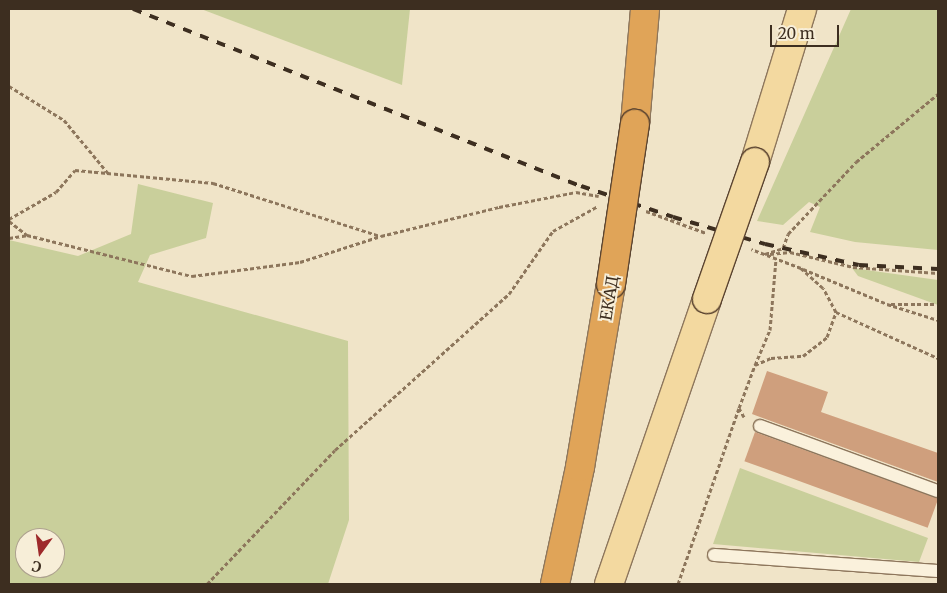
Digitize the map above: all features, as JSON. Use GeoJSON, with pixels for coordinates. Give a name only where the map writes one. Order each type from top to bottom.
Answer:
{"type":"FeatureCollection","features":[{"type":"Feature","properties":{"kind":"highway","name":"ЕКАД"},"geometry":{"type":"LineString","coordinates":[[555,584],[580,467],[611,284],[635,124],[646,9]]}},
{"type":"Feature","properties":{"kind":"main road"},"geometry":{"type":"LineString","coordinates":[[609,584],[755,162],[802,9]]}},
{"type":"Feature","properties":{"kind":"lane"},"geometry":{"type":"LineString","coordinates":[[760,426],[938,491]]}},
{"type":"Feature","properties":{"kind":"lane"},"geometry":{"type":"LineString","coordinates":[[714,555],[938,571]]}},
{"type":"Feature","properties":{"kind":"path"},"geometry":{"type":"LineString","coordinates":[[9,86],[64,120],[108,173]]}},
{"type":"Feature","properties":{"kind":"path"},"geometry":{"type":"LineString","coordinates":[[764,254],[783,248],[788,234],[856,162],[938,94]]}},
{"type":"Feature","properties":{"kind":"path"},"geometry":{"type":"LineString","coordinates":[[28,235],[9,220],[56,192],[75,170],[213,183],[381,236]]}},
{"type":"Feature","properties":{"kind":"path"},"geometry":{"type":"LineString","coordinates":[[9,238],[28,235],[192,276],[300,262],[381,236],[498,206],[576,192],[603,197]]}},
{"type":"Feature","properties":{"kind":"path"},"geometry":{"type":"LineString","coordinates":[[207,584],[335,450],[508,294],[553,231],[604,203]]}},
{"type":"Feature","properties":{"kind":"path"},"geometry":{"type":"LineString","coordinates":[[639,208],[711,234]]}},
{"type":"Feature","properties":{"kind":"path"},"geometry":{"type":"LineString","coordinates":[[746,248],[776,258],[886,304],[938,320]]}},
{"type":"Feature","properties":{"kind":"path"},"geometry":{"type":"LineString","coordinates":[[764,254],[790,252],[853,267],[938,273]]}},
{"type":"Feature","properties":{"kind":"path"},"geometry":{"type":"LineString","coordinates":[[678,584],[739,408],[770,330],[776,258]]}},
{"type":"Feature","properties":{"kind":"path"},"geometry":{"type":"LineString","coordinates":[[801,268],[824,288],[836,312],[938,358]]}},
{"type":"Feature","properties":{"kind":"path"},"geometry":{"type":"LineString","coordinates":[[886,304],[938,304]]}},
{"type":"Feature","properties":{"kind":"path"},"geometry":{"type":"LineString","coordinates":[[755,365],[771,358],[803,356],[827,338],[836,312]]}},
{"type":"Feature","properties":{"kind":"path"},"geometry":{"type":"LineString","coordinates":[[739,408],[745,419],[760,426]]}},
{"type":"Feature","properties":{"kind":"green space"},"geometry":{"type":"Polygon","coordinates":[[[201,9],[410,9],[402,85],[201,9]]]}},
{"type":"Feature","properties":{"kind":"green space"},"geometry":{"type":"Polygon","coordinates":[[[851,9],[938,9],[938,250],[855,242],[810,232],[820,207],[809,202],[783,225],[757,221],[851,9]]]}},
{"type":"Feature","properties":{"kind":"green space"},"geometry":{"type":"Polygon","coordinates":[[[138,184],[213,203],[206,238],[150,255],[138,282],[348,341],[349,520],[328,584],[9,584],[9,240],[78,256],[131,234],[138,184]]]}},
{"type":"Feature","properties":{"kind":"green space"},"geometry":{"type":"Polygon","coordinates":[[[852,268],[938,280],[938,305],[858,276],[852,268]]]}},
{"type":"Feature","properties":{"kind":"green space"},"geometry":{"type":"Polygon","coordinates":[[[740,468],[928,538],[919,562],[713,544],[740,468]]]}},
{"type":"Feature","properties":{"kind":"building"},"geometry":{"type":"Polygon","coordinates":[[[767,371],[828,392],[821,412],[938,453],[938,482],[752,414],[767,371]]]}},
{"type":"Feature","properties":{"kind":"building"},"geometry":{"type":"Polygon","coordinates":[[[755,432],[938,499],[928,528],[744,461],[755,432]]]}},
{"type":"Feature","properties":{"kind":"railway"},"geometry":{"type":"LineString","coordinates":[[133,9],[581,186],[673,217],[765,244],[859,265],[938,269]]}}]}
